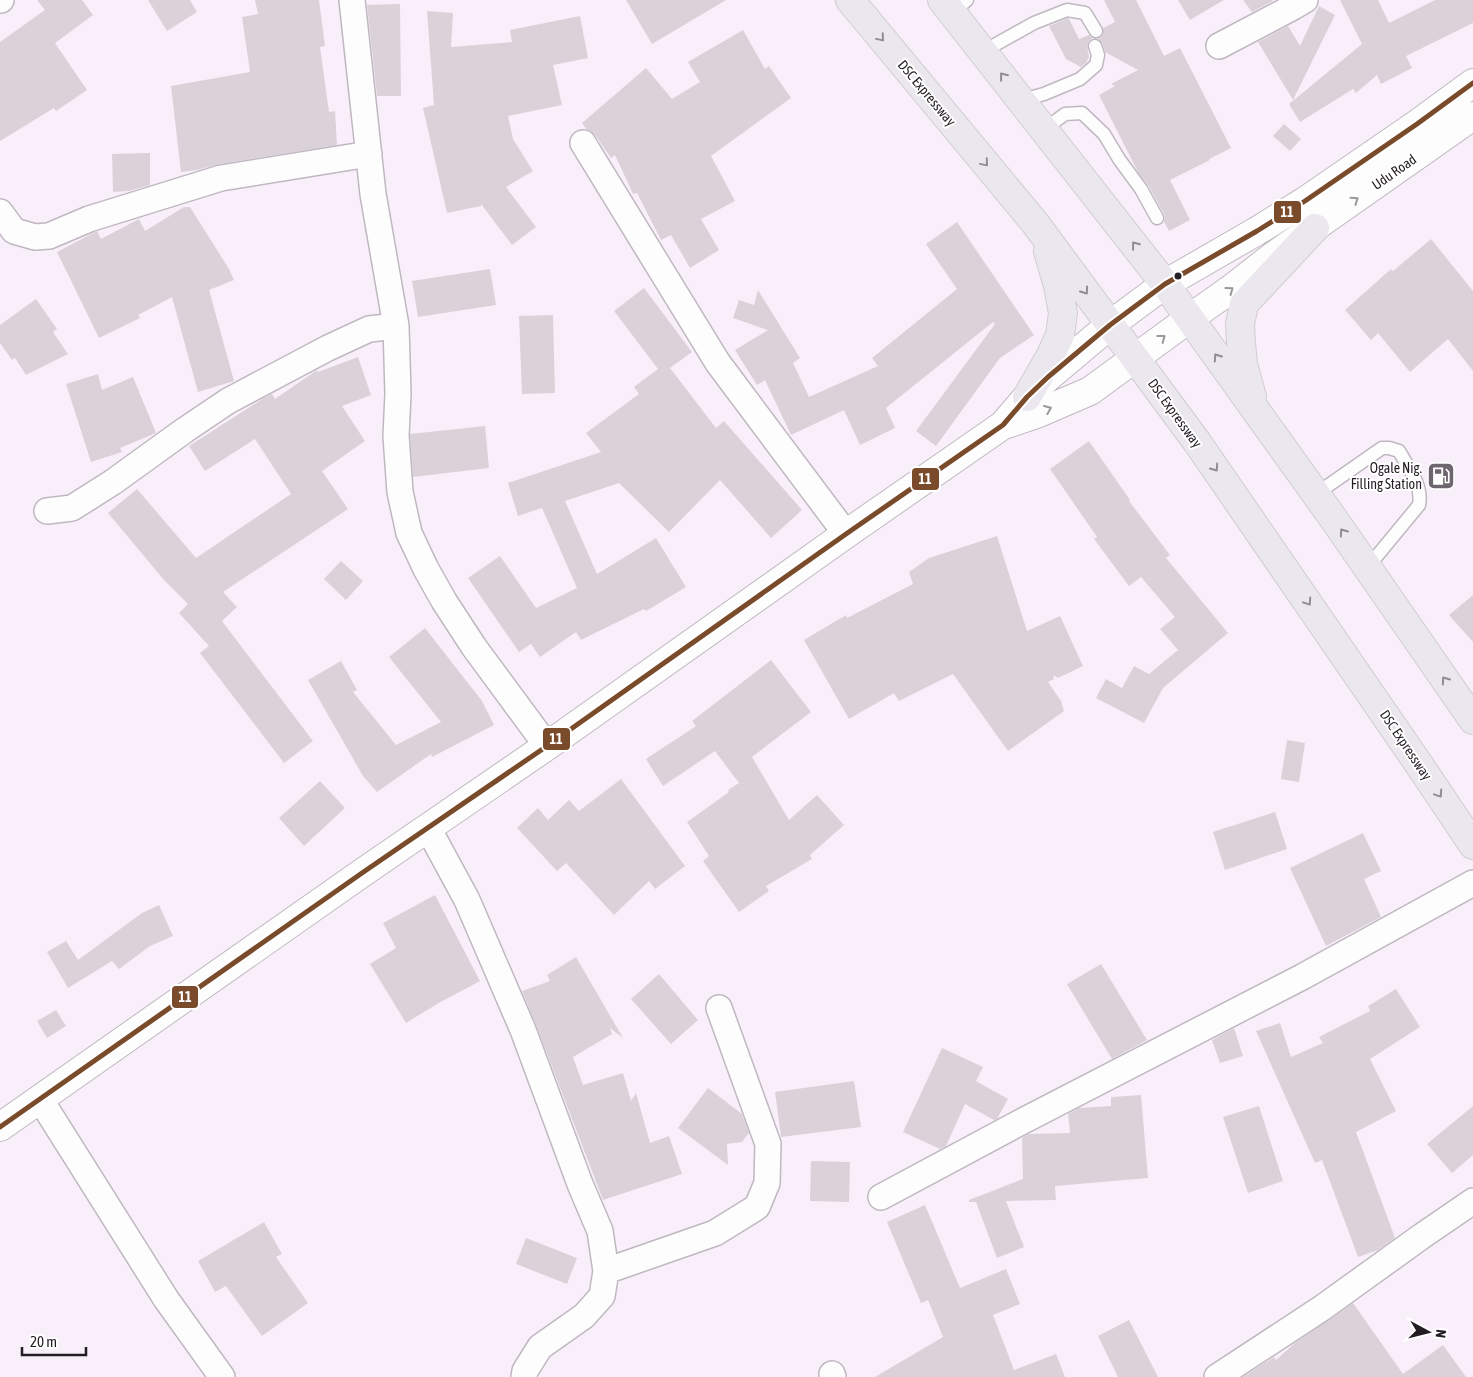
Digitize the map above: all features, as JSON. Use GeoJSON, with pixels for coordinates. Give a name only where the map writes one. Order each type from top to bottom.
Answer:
{"type":"FeatureCollection","features":[{"type":"Feature","properties":{"kind":"main road","name":"DSC Expressway"},"geometry":{"type":"LineString","coordinates":[[850,0],[1035,223],[1135,358],[1208,458],[1473,845]]}},
{"type":"Feature","properties":{"kind":"main road"},"geometry":{"type":"LineString","coordinates":[[954,4],[984,52],[1190,318],[1316,494],[1473,720]]}},
{"type":"Feature","properties":{"kind":"main road","name":"Udu Road"},"geometry":{"type":"LineString","coordinates":[[1002,425],[1027,397],[1110,325],[1165,284],[1257,232],[1305,201],[1473,83]]}},
{"type":"Feature","properties":{"kind":"main road","name":"Udu Road"},"geometry":{"type":"LineString","coordinates":[[1002,425],[1039,413],[1090,391],[1272,257],[1470,124]]}},
{"type":"Feature","properties":{"kind":"main road"},"geometry":{"type":"LineString","coordinates":[[1027,397],[1060,335],[1063,313],[1051,257],[1035,223]]}},
{"type":"Feature","properties":{"kind":"main road"},"geometry":{"type":"LineString","coordinates":[[1257,413],[1243,364],[1240,324],[1244,304],[1315,228]]}},
{"type":"Feature","properties":{"kind":"main road"},"geometry":{"type":"LineString","coordinates":[[0,1127],[547,746],[1002,425]]}},
{"type":"Feature","properties":{"kind":"street"},"geometry":{"type":"LineString","coordinates":[[352,0],[373,194],[396,326],[398,394],[396,436],[400,492],[409,533],[444,601],[474,647],[547,746]]}},
{"type":"Feature","properties":{"kind":"street"},"geometry":{"type":"LineString","coordinates":[[1219,46],[1305,0]]}},
{"type":"Feature","properties":{"kind":"street"},"geometry":{"type":"LineString","coordinates":[[583,142],[718,363],[846,534]]}},
{"type":"Feature","properties":{"kind":"street"},"geometry":{"type":"LineString","coordinates":[[0,212],[14,231],[35,237],[49,236],[88,219],[221,178],[369,154]]}},
{"type":"Feature","properties":{"kind":"street"},"geometry":{"type":"LineString","coordinates":[[47,511],[72,508],[114,482],[184,430],[228,401],[286,370],[368,329],[396,326]]}},
{"type":"Feature","properties":{"kind":"street"},"geometry":{"type":"LineString","coordinates":[[428,828],[466,900],[523,1030],[580,1184],[600,1231],[606,1271],[602,1296],[584,1316],[540,1347],[525,1371],[524,1377]]}},
{"type":"Feature","properties":{"kind":"street"},"geometry":{"type":"LineString","coordinates":[[881,1197],[1302,977],[1473,883]]}},
{"type":"Feature","properties":{"kind":"street"},"geometry":{"type":"LineString","coordinates":[[606,1271],[715,1233],[757,1207],[767,1183],[768,1144],[719,1008]]}},
{"type":"Feature","properties":{"kind":"street"},"geometry":{"type":"LineString","coordinates":[[40,1100],[166,1299],[222,1377]]}},
{"type":"Feature","properties":{"kind":"street"},"geometry":{"type":"LineString","coordinates":[[1217,1377],[1322,1308],[1473,1201]]}},
{"type":"Feature","properties":{"kind":"lane"},"geometry":{"type":"LineString","coordinates":[[984,52],[1034,23],[1067,10],[1085,13],[1096,31]]}},
{"type":"Feature","properties":{"kind":"lane"},"geometry":{"type":"LineString","coordinates":[[1022,100],[1044,94],[1080,79],[1096,65],[1098,55],[1095,46]]}},
{"type":"Feature","properties":{"kind":"lane"},"geometry":{"type":"LineString","coordinates":[[1045,129],[1065,114],[1082,113],[1104,134],[1141,189],[1157,218]]}},
{"type":"Feature","properties":{"kind":"lane"},"geometry":{"type":"LineString","coordinates":[[1316,494],[1382,448],[1389,448],[1399,452],[1418,486],[1419,504],[1368,568]]}},
{"type":"Feature","properties":{"kind":"building"},"geometry":{"type":"Polygon","coordinates":[[[37,0],[82,0],[93,15],[55,43],[87,90],[56,111],[54,108],[0,141],[0,42],[45,10],[37,0]]]}},
{"type":"Feature","properties":{"kind":"building"},"geometry":{"type":"Polygon","coordinates":[[[148,0],[190,0],[197,12],[167,31],[148,0]]]}},
{"type":"Feature","properties":{"kind":"building"},"geometry":{"type":"Polygon","coordinates":[[[255,0],[319,0],[325,46],[320,47],[329,112],[335,111],[337,145],[181,172],[171,86],[250,72],[242,17],[258,14],[255,0]]]}},
{"type":"Feature","properties":{"kind":"building"},"geometry":{"type":"Polygon","coordinates":[[[626,0],[726,0],[652,44],[626,0]]]}},
{"type":"Feature","properties":{"kind":"building"},"geometry":{"type":"Polygon","coordinates":[[[1104,0],[1136,0],[1164,56],[1180,48],[1231,148],[1170,180],[1190,220],[1169,231],[1164,222],[1164,214],[1148,185],[1138,172],[1099,95],[1115,86],[1111,84],[1138,70],[1105,52],[1102,43],[1098,39],[1103,34],[1103,28],[1115,22],[1104,0]]]}},
{"type":"Feature","properties":{"kind":"building"},"geometry":{"type":"Polygon","coordinates":[[[1178,0],[1224,0],[1190,20],[1178,0]]]}},
{"type":"Feature","properties":{"kind":"building"},"geometry":{"type":"Polygon","coordinates":[[[1243,0],[1272,0],[1273,1],[1252,12],[1243,0]]]}},
{"type":"Feature","properties":{"kind":"building"},"geometry":{"type":"Polygon","coordinates":[[[1340,0],[1378,0],[1389,23],[1435,0],[1473,0],[1473,23],[1406,56],[1412,68],[1381,84],[1377,75],[1356,93],[1353,89],[1300,122],[1289,104],[1362,44],[1340,0]]]}},
{"type":"Feature","properties":{"kind":"building"},"geometry":{"type":"Polygon","coordinates":[[[400,4],[401,96],[377,96],[367,5],[400,4]]]}},
{"type":"Feature","properties":{"kind":"building"},"geometry":{"type":"Polygon","coordinates":[[[1319,6],[1335,15],[1293,100],[1258,42],[1288,26],[1300,46],[1319,6]]]}},
{"type":"Feature","properties":{"kind":"building"},"geometry":{"type":"Polygon","coordinates":[[[427,11],[453,13],[451,47],[512,42],[510,30],[580,16],[588,58],[553,65],[562,105],[508,116],[513,139],[533,171],[506,187],[536,227],[512,245],[481,204],[481,206],[447,213],[423,108],[434,105],[427,11]]]}},
{"type":"Feature","properties":{"kind":"building"},"geometry":{"type":"Polygon","coordinates":[[[1068,18],[1079,39],[1089,35],[1093,38],[1087,45],[1089,57],[1081,67],[1066,59],[1049,26],[1068,18]]]}},
{"type":"Feature","properties":{"kind":"building"},"geometry":{"type":"Polygon","coordinates":[[[743,30],[765,69],[769,66],[791,98],[711,156],[735,201],[701,219],[719,250],[690,268],[671,235],[661,240],[637,193],[633,194],[615,155],[611,158],[595,135],[587,130],[582,123],[646,68],[672,99],[700,82],[688,62],[743,30]]]}},
{"type":"Feature","properties":{"kind":"building"},"geometry":{"type":"Polygon","coordinates":[[[1284,124],[1301,139],[1290,151],[1273,136],[1284,124]]]}},
{"type":"Feature","properties":{"kind":"building"},"geometry":{"type":"Polygon","coordinates":[[[150,153],[150,185],[129,191],[113,192],[112,154],[150,153]]]}},
{"type":"Feature","properties":{"kind":"building"},"geometry":{"type":"Polygon","coordinates":[[[184,207],[190,207],[234,280],[209,290],[234,381],[198,392],[172,297],[138,315],[140,318],[99,338],[57,252],[97,231],[101,239],[139,219],[145,231],[184,207]]]}},
{"type":"Feature","properties":{"kind":"building"},"geometry":{"type":"Polygon","coordinates":[[[957,222],[1034,335],[1000,358],[936,446],[916,431],[995,324],[993,322],[886,408],[895,428],[860,445],[844,410],[791,435],[765,380],[757,385],[735,350],[768,330],[733,318],[739,300],[754,305],[758,290],[800,358],[793,363],[809,397],[878,366],[872,358],[957,289],[926,244],[957,222]]]}},
{"type":"Feature","properties":{"kind":"building"},"geometry":{"type":"Polygon","coordinates":[[[1431,239],[1473,291],[1473,371],[1448,339],[1410,372],[1378,333],[1371,340],[1345,310],[1391,269],[1393,271],[1431,239]]]}},
{"type":"Feature","properties":{"kind":"building"},"geometry":{"type":"Polygon","coordinates":[[[490,269],[496,305],[418,317],[412,281],[490,269]]]}},
{"type":"Feature","properties":{"kind":"building"},"geometry":{"type":"Polygon","coordinates":[[[644,288],[692,352],[670,368],[716,428],[724,421],[802,510],[771,538],[720,480],[669,532],[619,483],[565,501],[597,574],[656,538],[686,587],[646,611],[644,609],[581,640],[576,632],[540,657],[531,644],[519,652],[468,578],[500,556],[536,608],[577,588],[542,508],[518,516],[508,483],[601,452],[586,433],[639,394],[634,387],[658,369],[614,311],[644,288]]]}},
{"type":"Feature","properties":{"kind":"building"},"geometry":{"type":"Polygon","coordinates":[[[36,299],[57,329],[53,332],[68,354],[26,375],[15,358],[12,360],[0,343],[0,325],[36,299]]]}},
{"type":"Feature","properties":{"kind":"building"},"geometry":{"type":"Polygon","coordinates":[[[553,315],[555,393],[522,394],[519,316],[553,315]]]}},
{"type":"Feature","properties":{"kind":"building"},"geometry":{"type":"Polygon","coordinates":[[[358,357],[371,395],[342,406],[365,441],[322,471],[348,509],[223,592],[237,607],[222,621],[313,741],[284,763],[200,653],[209,646],[179,613],[188,604],[164,580],[108,513],[137,489],[196,558],[291,494],[255,439],[205,471],[189,446],[264,398],[272,394],[275,399],[317,370],[318,372],[358,357]]]}},
{"type":"Feature","properties":{"kind":"building"},"geometry":{"type":"Polygon","coordinates":[[[98,374],[102,390],[133,377],[156,433],[120,448],[122,452],[91,462],[66,384],[98,374]]]}},
{"type":"Feature","properties":{"kind":"building"},"geometry":{"type":"Polygon","coordinates":[[[485,426],[489,468],[413,477],[410,434],[485,426]]]}},
{"type":"Feature","properties":{"kind":"building"},"geometry":{"type":"Polygon","coordinates":[[[1089,441],[1129,501],[1170,555],[1166,558],[1228,633],[1163,688],[1144,723],[1096,698],[1106,679],[1122,688],[1134,666],[1149,674],[1178,650],[1160,629],[1175,617],[1141,577],[1129,586],[1094,539],[1097,537],[1050,469],[1089,441]]]}},
{"type":"Feature","properties":{"kind":"building"},"geometry":{"type":"Polygon","coordinates":[[[997,536],[1027,631],[1060,616],[1083,666],[1058,678],[1053,675],[1054,679],[1048,682],[1061,701],[1064,711],[1008,751],[953,674],[899,701],[894,693],[849,719],[804,640],[846,615],[847,618],[913,584],[909,572],[929,558],[997,536]]]}},
{"type":"Feature","properties":{"kind":"building"},"geometry":{"type":"Polygon","coordinates":[[[341,561],[363,581],[346,600],[324,579],[341,561]]]}},
{"type":"Feature","properties":{"kind":"building"},"geometry":{"type":"Polygon","coordinates":[[[1473,595],[1473,642],[1449,615],[1473,595]]]}},
{"type":"Feature","properties":{"kind":"building"},"geometry":{"type":"Polygon","coordinates":[[[425,628],[482,701],[494,725],[432,757],[431,754],[377,792],[363,776],[308,680],[341,661],[357,690],[353,692],[396,745],[441,722],[389,657],[425,628]]]}},
{"type":"Feature","properties":{"kind":"building"},"geometry":{"type":"Polygon","coordinates":[[[771,660],[811,712],[752,757],[789,820],[817,795],[844,825],[810,855],[812,859],[766,886],[769,891],[739,912],[703,861],[709,856],[687,822],[739,783],[715,751],[663,786],[646,759],[696,726],[692,721],[771,660]]]}},
{"type":"Feature","properties":{"kind":"building"},"geometry":{"type":"Polygon","coordinates":[[[1287,740],[1305,743],[1299,782],[1281,779],[1287,740]]]}},
{"type":"Feature","properties":{"kind":"building"},"geometry":{"type":"Polygon","coordinates":[[[621,779],[685,866],[655,889],[649,881],[614,915],[566,863],[557,871],[517,828],[538,808],[548,820],[569,800],[579,811],[621,779]]]}},
{"type":"Feature","properties":{"kind":"building"},"geometry":{"type":"Polygon","coordinates":[[[320,781],[345,808],[304,846],[279,818],[320,781]]]}},
{"type":"Feature","properties":{"kind":"building"},"geometry":{"type":"Polygon","coordinates":[[[1275,812],[1287,849],[1225,870],[1213,832],[1275,812]]]}},
{"type":"Feature","properties":{"kind":"building"},"geometry":{"type":"Polygon","coordinates":[[[1363,833],[1381,871],[1364,879],[1381,917],[1326,946],[1290,868],[1363,833]]]}},
{"type":"Feature","properties":{"kind":"building"},"geometry":{"type":"Polygon","coordinates":[[[435,895],[480,981],[406,1023],[370,964],[396,948],[383,923],[435,895]]]}},
{"type":"Feature","properties":{"kind":"building"},"geometry":{"type":"Polygon","coordinates":[[[159,905],[173,936],[150,946],[119,969],[112,961],[68,988],[47,952],[66,941],[78,960],[142,913],[159,905]]]}},
{"type":"Feature","properties":{"kind":"building"},"geometry":{"type":"Polygon","coordinates":[[[576,957],[623,1038],[610,1028],[612,1034],[573,1057],[583,1085],[623,1073],[631,1101],[636,1093],[650,1143],[669,1136],[682,1174],[603,1200],[522,991],[550,981],[547,975],[576,957]]]}},
{"type":"Feature","properties":{"kind":"building"},"geometry":{"type":"Polygon","coordinates":[[[1101,964],[1147,1040],[1112,1059],[1067,984],[1101,964]]]}},
{"type":"Feature","properties":{"kind":"building"},"geometry":{"type":"Polygon","coordinates":[[[659,974],[698,1020],[671,1044],[631,999],[659,974]]]}},
{"type":"Feature","properties":{"kind":"building"},"geometry":{"type":"Polygon","coordinates":[[[1396,989],[1420,1027],[1370,1059],[1396,1111],[1356,1132],[1395,1238],[1378,1250],[1358,1257],[1322,1160],[1315,1163],[1256,1031],[1280,1023],[1291,1057],[1323,1043],[1319,1037],[1370,1011],[1368,1006],[1396,989]]]}},
{"type":"Feature","properties":{"kind":"building"},"geometry":{"type":"Polygon","coordinates":[[[56,1010],[66,1026],[47,1038],[37,1021],[56,1010]]]}},
{"type":"Feature","properties":{"kind":"building"},"geometry":{"type":"Polygon","coordinates":[[[1234,1028],[1243,1056],[1220,1063],[1212,1040],[1234,1028]]]}},
{"type":"Feature","properties":{"kind":"building"},"geometry":{"type":"Polygon","coordinates":[[[942,1048],[983,1067],[976,1081],[1008,1099],[997,1119],[994,1120],[965,1104],[946,1146],[940,1149],[903,1132],[942,1048]]]}},
{"type":"Feature","properties":{"kind":"building"},"geometry":{"type":"Polygon","coordinates":[[[854,1081],[861,1127],[781,1137],[775,1092],[854,1081]]]}},
{"type":"Feature","properties":{"kind":"building"},"geometry":{"type":"Polygon","coordinates":[[[708,1088],[742,1114],[749,1133],[742,1142],[727,1144],[728,1165],[678,1128],[708,1088]]]}},
{"type":"Feature","properties":{"kind":"building"},"geometry":{"type":"Polygon","coordinates":[[[1141,1095],[1148,1178],[1055,1186],[1056,1200],[1006,1201],[1024,1247],[997,1258],[976,1202],[969,1202],[969,1200],[1023,1179],[1022,1138],[1028,1134],[1070,1133],[1068,1114],[1079,1108],[1111,1106],[1111,1097],[1141,1095]]]}},
{"type":"Feature","properties":{"kind":"building"},"geometry":{"type":"Polygon","coordinates":[[[1259,1106],[1283,1181],[1248,1193],[1223,1117],[1259,1106]]]}},
{"type":"Feature","properties":{"kind":"building"},"geometry":{"type":"Polygon","coordinates":[[[1473,1106],[1473,1155],[1452,1173],[1427,1144],[1473,1106]]]}},
{"type":"Feature","properties":{"kind":"building"},"geometry":{"type":"Polygon","coordinates":[[[811,1161],[850,1162],[849,1202],[810,1201],[811,1161]]]}},
{"type":"Feature","properties":{"kind":"building"},"geometry":{"type":"Polygon","coordinates":[[[925,1205],[960,1288],[1006,1269],[1020,1304],[993,1315],[1014,1370],[1056,1354],[1065,1377],[875,1377],[943,1337],[928,1300],[921,1303],[887,1222],[925,1205]]]}},
{"type":"Feature","properties":{"kind":"building"},"geometry":{"type":"Polygon","coordinates":[[[264,1222],[282,1254],[276,1257],[308,1303],[262,1336],[226,1286],[215,1292],[198,1261],[264,1222]]]}},
{"type":"Feature","properties":{"kind":"building"},"geometry":{"type":"Polygon","coordinates":[[[526,1238],[577,1258],[567,1284],[516,1264],[526,1238]]]}},
{"type":"Feature","properties":{"kind":"building"},"geometry":{"type":"Polygon","coordinates":[[[1353,1303],[1403,1374],[1443,1345],[1466,1377],[1243,1377],[1274,1357],[1276,1360],[1295,1343],[1353,1303]]]}},
{"type":"Feature","properties":{"kind":"building"},"geometry":{"type":"Polygon","coordinates":[[[1129,1320],[1158,1377],[1118,1377],[1098,1336],[1129,1320]]]}},
{"type":"Feature","properties":{"kind":"transit line","name":"11"},"geometry":{"type":"LineString","coordinates":[[0,1127],[362,873],[547,746],[1003,425],[1027,397],[1048,377],[1110,325],[1165,284],[1305,201],[1473,83]]}},
{"type":"Feature","properties":{"kind":"place","name":"Ogale Nig. Filling Station"},"geometry":{"type":"Point","coordinates":[1441,476]}}]}
